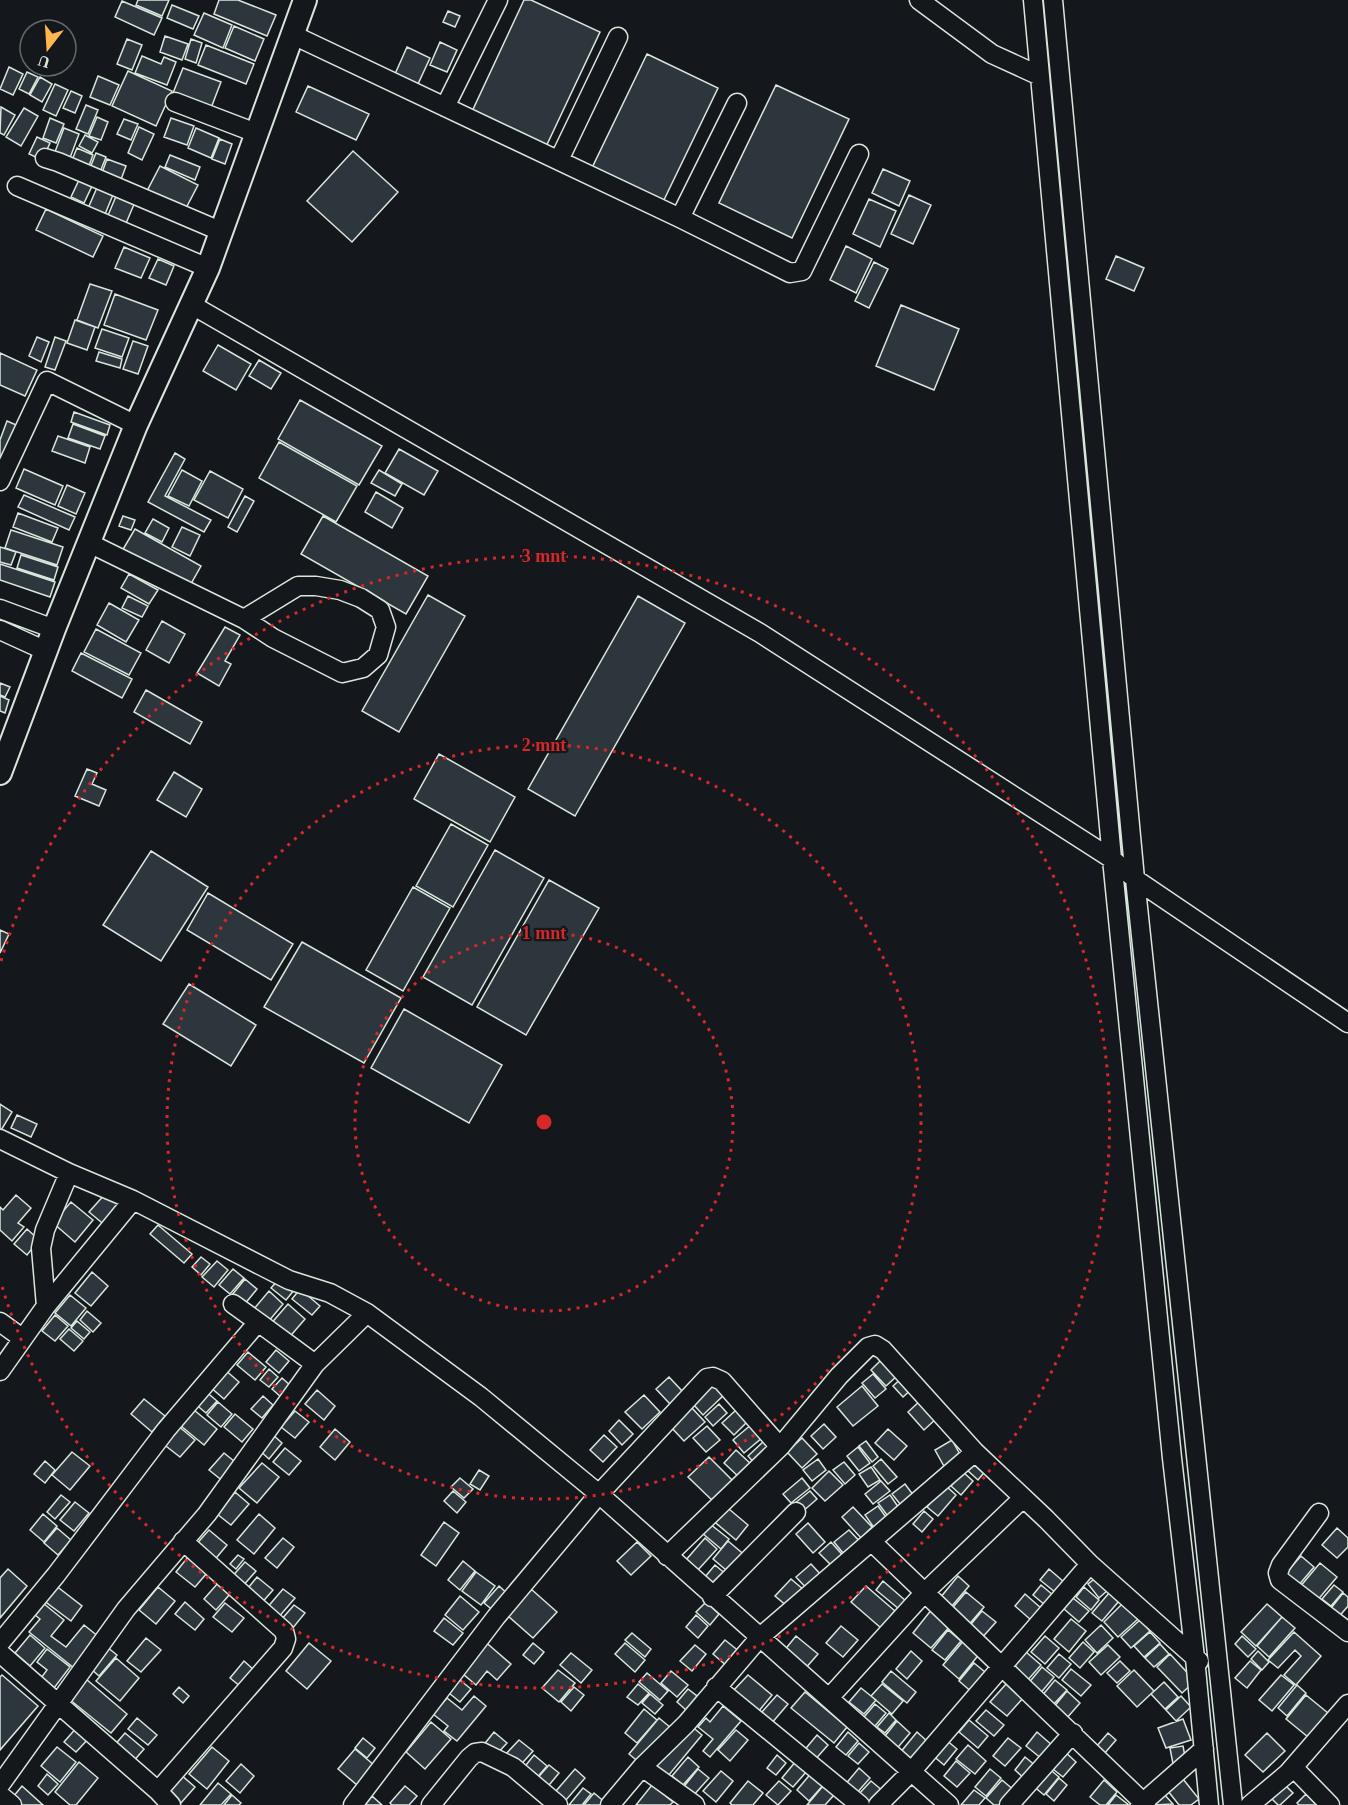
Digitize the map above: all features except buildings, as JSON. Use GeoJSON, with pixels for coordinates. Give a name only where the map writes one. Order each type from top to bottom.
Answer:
{"type":"FeatureCollection","features":[{"type":"Feature","properties":{"kind":"main road"},"geometry":{"type":"LineString","coordinates":[[0,773],[54,629],[136,425],[208,268],[305,0]]}},
{"type":"Feature","properties":{"kind":"street"},"geometry":{"type":"LineString","coordinates":[[445,107],[498,0]]}},
{"type":"Feature","properties":{"kind":"street"},"geometry":{"type":"LineString","coordinates":[[919,0],[992,54],[1040,76]]}},
{"type":"Feature","properties":{"kind":"street"},"geometry":{"type":"LineString","coordinates":[[1033,0],[1112,859],[1209,1805]]}},
{"type":"Feature","properties":{"kind":"street"},"geometry":{"type":"LineString","coordinates":[[1053,0],[1135,879],[1233,1805]]}},
{"type":"Feature","properties":{"kind":"street"},"geometry":{"type":"LineString","coordinates":[[291,34],[559,160],[790,273],[801,271],[859,154]]}},
{"type":"Feature","properties":{"kind":"street"},"geometry":{"type":"LineString","coordinates":[[559,160],[618,37]]}},
{"type":"Feature","properties":{"kind":"street"},"geometry":{"type":"LineString","coordinates":[[175,102],[256,133]]}},
{"type":"Feature","properties":{"kind":"street"},"geometry":{"type":"LineString","coordinates":[[680,218],[737,103]]}},
{"type":"Feature","properties":{"kind":"street"},"geometry":{"type":"LineString","coordinates":[[45,158],[220,231]]}},
{"type":"Feature","properties":{"kind":"street"},"geometry":{"type":"LineString","coordinates":[[17,186],[208,268]]}},
{"type":"Feature","properties":{"kind":"street"},"geometry":{"type":"LineString","coordinates":[[192,305],[760,633],[1112,859],[1135,879],[1348,1023]]}},
{"type":"Feature","properties":{"kind":"street"},"geometry":{"type":"LineString","coordinates":[[0,481],[47,381],[136,425]]}},
{"type":"Feature","properties":{"kind":"street"},"geometry":{"type":"LineString","coordinates":[[89,543],[244,620],[273,638],[342,672],[363,668],[378,655],[386,627],[380,610],[361,598],[340,590],[316,586],[298,586],[244,620]]}},
{"type":"Feature","properties":{"kind":"street"},"geometry":{"type":"LineString","coordinates":[[0,609],[54,629]]}},
{"type":"Feature","properties":{"kind":"street"},"geometry":{"type":"LineString","coordinates":[[0,630],[46,651]]}},
{"type":"Feature","properties":{"kind":"street"},"geometry":{"type":"LineString","coordinates":[[0,1139],[69,1173],[133,1200],[289,1280],[330,1293],[367,1313],[481,1397],[599,1494],[712,1597],[949,1805]]}},
{"type":"Feature","properties":{"kind":"street"},"geometry":{"type":"LineString","coordinates":[[46,1306],[41,1248],[45,1230],[69,1173]]}},
{"type":"Feature","properties":{"kind":"street"},"geometry":{"type":"LineString","coordinates":[[0,1371],[46,1306],[133,1200]]}},
{"type":"Feature","properties":{"kind":"street"},"geometry":{"type":"LineString","coordinates":[[233,1304],[315,1364]]}},
{"type":"Feature","properties":{"kind":"street"},"geometry":{"type":"LineString","coordinates":[[0,1785],[126,1609],[207,1514],[315,1364],[367,1313]]}},
{"type":"Feature","properties":{"kind":"street"},"geometry":{"type":"LineString","coordinates":[[0,1322],[22,1338]]}},
{"type":"Feature","properties":{"kind":"street"},"geometry":{"type":"LineString","coordinates":[[0,1642],[56,1575],[166,1430],[258,1322]]}},
{"type":"Feature","properties":{"kind":"street"},"geometry":{"type":"LineString","coordinates":[[667,1556],[780,1447],[839,1376],[868,1347],[875,1345],[883,1350],[975,1452],[1089,1564],[1219,1679]]}},
{"type":"Feature","properties":{"kind":"street"},"geometry":{"type":"LineString","coordinates":[[353,1805],[496,1617],[599,1494],[707,1378],[713,1377],[722,1381],[780,1447]]}},
{"type":"Feature","properties":{"kind":"street"},"geometry":{"type":"LineString","coordinates":[[610,1805],[642,1767],[686,1724],[760,1637],[975,1452]]}},
{"type":"Feature","properties":{"kind":"street"},"geometry":{"type":"LineString","coordinates":[[829,1698],[925,1592],[1023,1497]]}},
{"type":"Feature","properties":{"kind":"street"},"geometry":{"type":"LineString","coordinates":[[712,1597],[796,1512]]}},
{"type":"Feature","properties":{"kind":"street"},"geometry":{"type":"LineString","coordinates":[[1319,1513],[1281,1565],[1278,1573],[1280,1580],[1348,1632]]}},
{"type":"Feature","properties":{"kind":"street"},"geometry":{"type":"LineString","coordinates":[[0,1653],[164,1798],[283,1648],[286,1640],[284,1632],[183,1541]]}},
{"type":"Feature","properties":{"kind":"street"},"geometry":{"type":"LineString","coordinates":[[872,1542],[1073,1733],[1143,1804],[1204,1749]]}},
{"type":"Feature","properties":{"kind":"street"},"geometry":{"type":"LineString","coordinates":[[878,1805],[911,1772],[1089,1564]]}},
{"type":"Feature","properties":{"kind":"street"},"geometry":{"type":"LineString","coordinates":[[716,1687],[860,1805]]}},
{"type":"Feature","properties":{"kind":"street"},"geometry":{"type":"LineString","coordinates":[[1250,1805],[1293,1767],[1348,1704]]}},
{"type":"Feature","properties":{"kind":"street"},"geometry":{"type":"LineString","coordinates":[[1009,1805],[1073,1733]]}},
{"type":"Feature","properties":{"kind":"street"},"geometry":{"type":"LineString","coordinates":[[431,1805],[469,1758],[475,1753],[482,1752],[513,1767],[558,1805]]}},
{"type":"Feature","properties":{"kind":"street"},"geometry":{"type":"LineString","coordinates":[[642,1767],[694,1805]]}},
{"type":"Feature","properties":{"kind":"street"},"geometry":{"type":"LineString","coordinates":[[1293,1767],[1330,1805]]}},
{"type":"Feature","properties":{"kind":"street"},"geometry":{"type":"LineString","coordinates":[[0,1795],[12,1805]]}}]}
